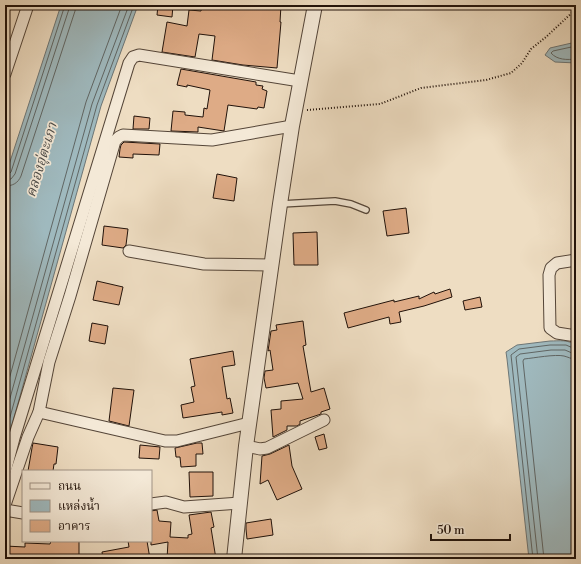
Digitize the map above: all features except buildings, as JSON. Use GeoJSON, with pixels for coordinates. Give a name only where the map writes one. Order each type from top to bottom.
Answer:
{"type":"FeatureCollection","features":[{"type":"Feature","properties":{"kind":"street"},"geometry":{"type":"LineString","coordinates":[[5,74],[28,5]]}},
{"type":"Feature","properties":{"kind":"street"},"geometry":{"type":"LineString","coordinates":[[234,559],[246,446],[280,204],[300,80],[315,5]]}},
{"type":"Feature","properties":{"kind":"street"},"geometry":{"type":"LineString","coordinates":[[5,472],[128,63],[133,57],[139,55],[300,80]]}},
{"type":"Feature","properties":{"kind":"street"},"geometry":{"type":"LineString","coordinates":[[5,505],[28,437],[39,412],[49,362],[70,296],[115,141],[123,135],[212,140],[292,126]]}},
{"type":"Feature","properties":{"kind":"street"},"geometry":{"type":"LineString","coordinates":[[129,251],[204,264],[272,265]]}},
{"type":"Feature","properties":{"kind":"street"},"geometry":{"type":"LineString","coordinates":[[576,260],[557,263],[551,268],[549,275],[550,328],[557,333],[576,336]]}},
{"type":"Feature","properties":{"kind":"street"},"geometry":{"type":"LineString","coordinates":[[39,412],[165,441],[177,441],[249,424]]}},
{"type":"Feature","properties":{"kind":"street"},"geometry":{"type":"LineString","coordinates":[[246,446],[260,449],[267,448],[324,420]]}},
{"type":"Feature","properties":{"kind":"street"},"geometry":{"type":"LineString","coordinates":[[152,504],[166,502],[184,507],[240,503]]}},
{"type":"Feature","properties":{"kind":"street"},"geometry":{"type":"LineString","coordinates":[[5,510],[22,512]]}},
{"type":"Feature","properties":{"kind":"lane"},"geometry":{"type":"LineString","coordinates":[[280,204],[335,201],[351,204],[366,210]]}},
{"type":"Feature","properties":{"kind":"path"},"geometry":{"type":"LineString","coordinates":[[295,111],[380,104],[421,88],[486,80],[511,73],[522,63],[531,49],[546,38],[576,9]]}},
{"type":"Feature","properties":{"kind":"water","name":"คลองอุ่ตะเภา"},"geometry":{"type":"Polygon","coordinates":[[[61,5],[138,5],[101,106],[5,450],[5,177],[61,5]]]}},
{"type":"Feature","properties":{"kind":"water"},"geometry":{"type":"Polygon","coordinates":[[[576,42],[576,63],[555,62],[545,55],[550,48],[576,42]]]}},
{"type":"Feature","properties":{"kind":"water"},"geometry":{"type":"Polygon","coordinates":[[[550,341],[567,341],[576,346],[576,559],[529,559],[506,352],[517,345],[550,341]]]}}]}
